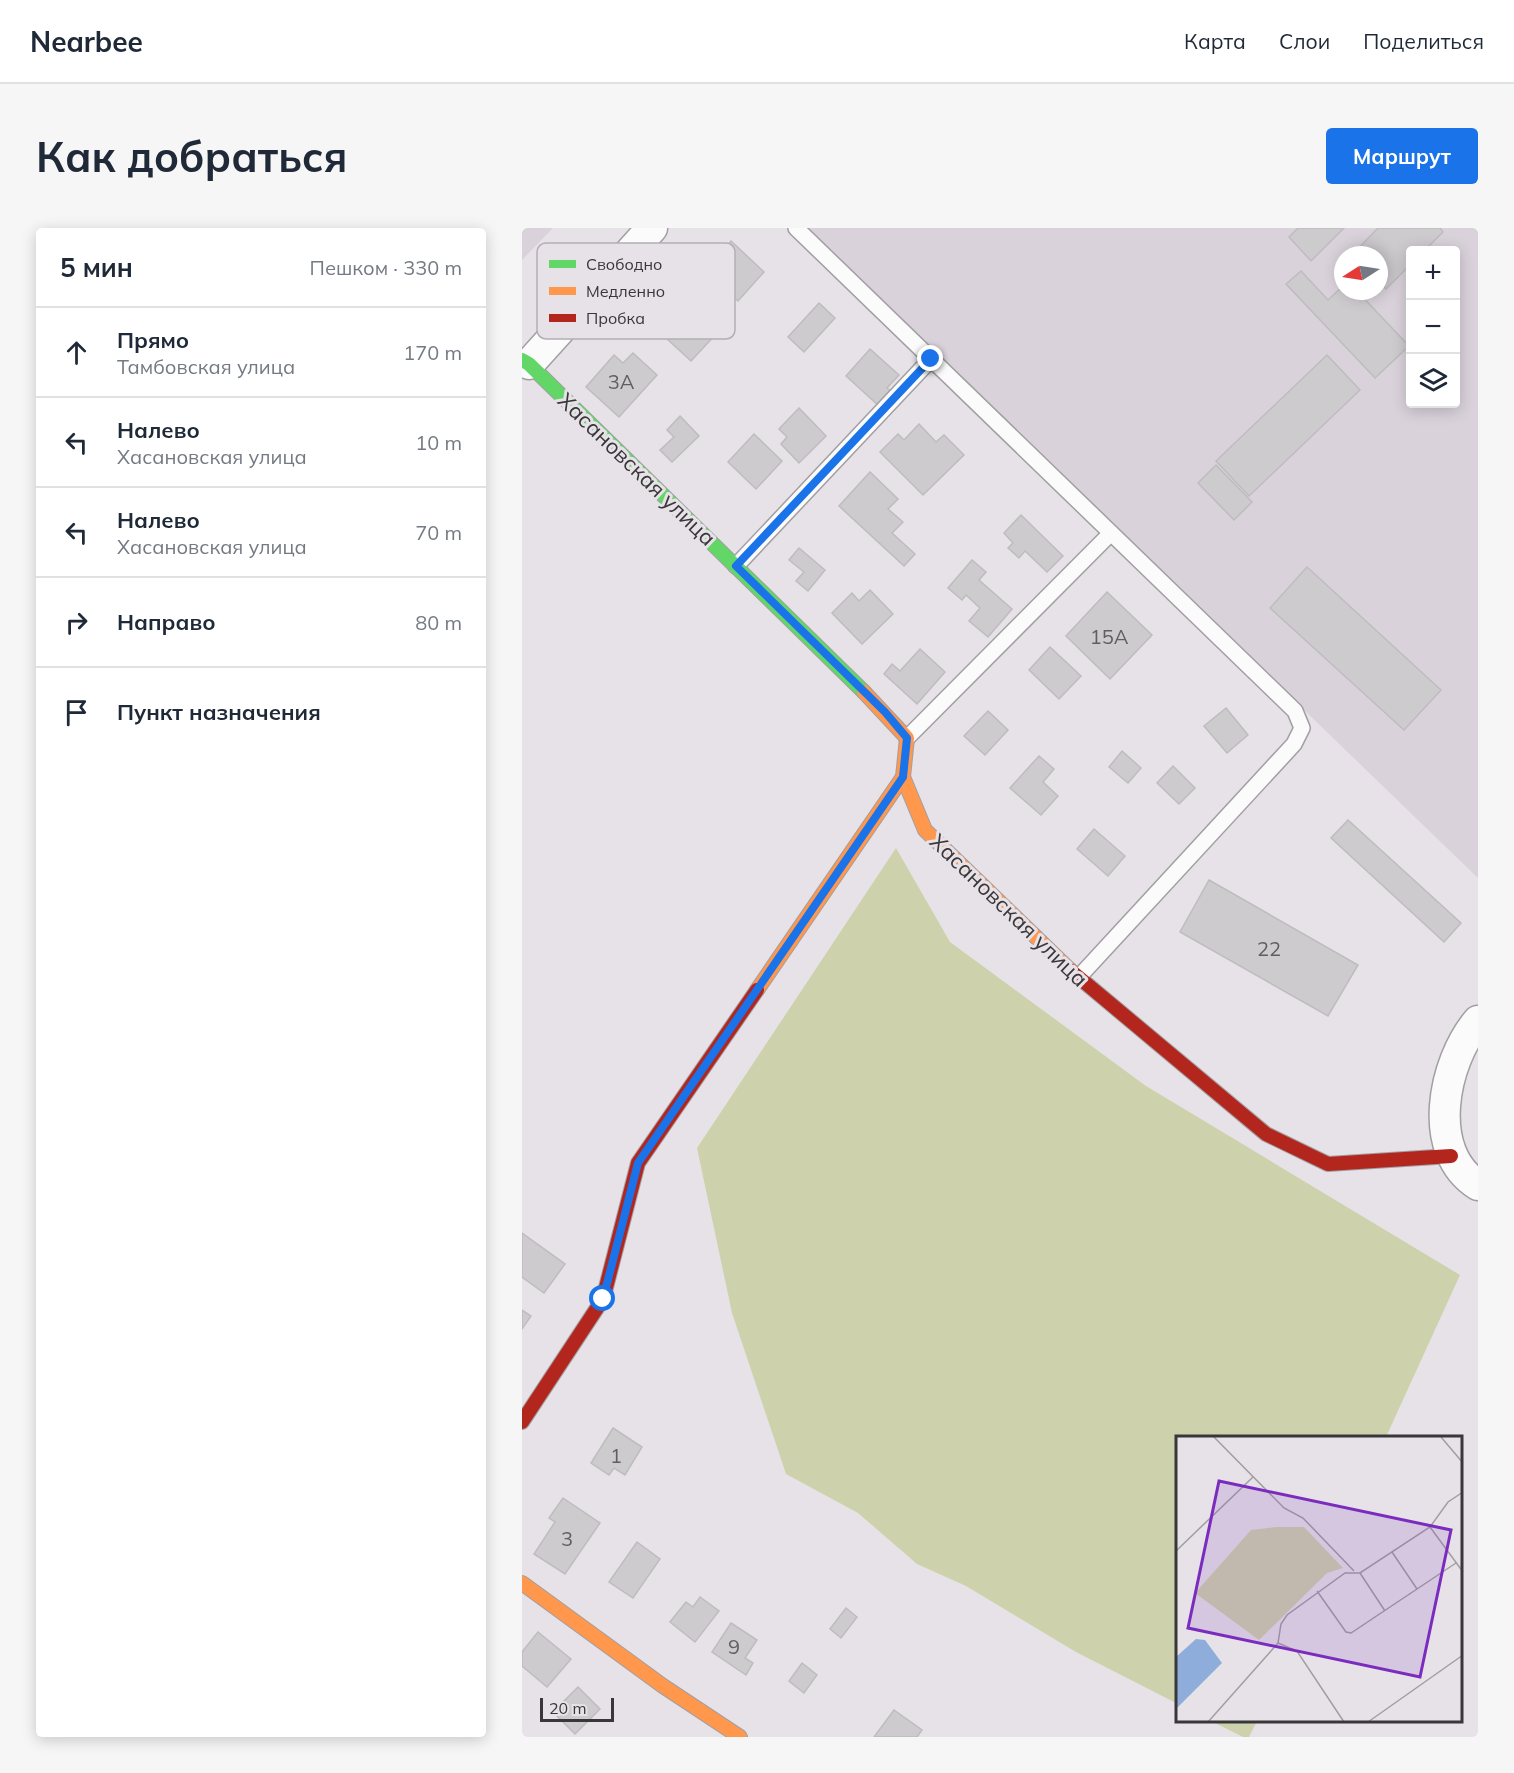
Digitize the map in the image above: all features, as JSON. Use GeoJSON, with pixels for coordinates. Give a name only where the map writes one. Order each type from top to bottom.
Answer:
{"type":"FeatureCollection","features":[{"type":"Feature","properties":{"kind":"street"},"geometry":{"type":"LineString","coordinates":[[638,243],[652,228]]}},
{"type":"Feature","properties":{"kind":"street"},"geometry":{"type":"LineString","coordinates":[[526,362],[548,339]]}},
{"type":"Feature","properties":{"kind":"street","name":"Хасановская улица"},"geometry":{"type":"LineString","coordinates":[[526,362],[885,712],[907,738],[903,777],[925,830],[1078,978],[1266,1134],[1328,1164],[1451,1156]]}},
{"type":"Feature","properties":{"kind":"street"},"geometry":{"type":"LineString","coordinates":[[522,1422],[603,1299],[638,1163],[903,777]]}},
{"type":"Feature","properties":{"kind":"street"},"geometry":{"type":"LineString","coordinates":[[1478,1021],[1450,1071],[1444,1119],[1451,1156],[1478,1185]]}},
{"type":"Feature","properties":{"kind":"street"},"geometry":{"type":"LineString","coordinates":[[522,1583],[663,1686],[740,1737]]}},
{"type":"Feature","properties":{"kind":"lane"},"geometry":{"type":"LineString","coordinates":[[796,228],[1295,711],[1302,728],[1294,744],[1078,978]]}},
{"type":"Feature","properties":{"kind":"lane"},"geometry":{"type":"LineString","coordinates":[[736,566],[931,359]]}},
{"type":"Feature","properties":{"kind":"lane"},"geometry":{"type":"LineString","coordinates":[[907,738],[1111,533]]}},
{"type":"Feature","properties":{"kind":"shaded area"},"geometry":{"type":"Polygon","coordinates":[[[522,228],[553,228],[537,243],[522,260],[522,228]]]}},
{"type":"Feature","properties":{"kind":"shaded area"},"geometry":{"type":"Polygon","coordinates":[[[805,228],[1478,228],[1478,878],[805,228]]]}},
{"type":"Feature","properties":{"kind":"green space"},"geometry":{"type":"Polygon","coordinates":[[[896,848],[950,942],[1146,1086],[1460,1275],[1386,1436],[1176,1436],[1176,1703],[1076,1652],[966,1586],[917,1564],[858,1513],[786,1474],[732,1313],[697,1148],[896,848]]]}},
{"type":"Feature","properties":{"kind":"green space"},"geometry":{"type":"Polygon","coordinates":[[[1213,1722],[1256,1722],[1249,1737],[1243,1737],[1213,1722]]]}},
{"type":"Feature","properties":{"kind":"building"},"geometry":{"type":"Polygon","coordinates":[[[1298,228],[1344,228],[1311,261],[1289,237],[1298,228]]]}},
{"type":"Feature","properties":{"kind":"building"},"geometry":{"type":"Polygon","coordinates":[[[1378,228],[1440,228],[1443,232],[1429,246],[1406,246],[1406,269],[1388,287],[1388,246],[1361,246],[1378,228]]]}},
{"type":"Feature","properties":{"kind":"building"},"geometry":{"type":"Polygon","coordinates":[[[735,245],[764,272],[738,301],[735,298],[735,245]]]}},
{"type":"Feature","properties":{"kind":"building"},"geometry":{"type":"Polygon","coordinates":[[[1301,271],[1328,300],[1334,294],[1334,300],[1366,300],[1406,343],[1406,349],[1375,378],[1286,284],[1301,271]]]}},
{"type":"Feature","properties":{"kind":"building"},"geometry":{"type":"Polygon","coordinates":[[[819,303],[835,318],[804,352],[788,337],[819,303]]]}},
{"type":"Feature","properties":{"kind":"building"},"geometry":{"type":"Polygon","coordinates":[[[667,339],[711,339],[691,361],[667,339]]]}},
{"type":"Feature","properties":{"kind":"building"},"geometry":{"type":"Polygon","coordinates":[[[870,349],[899,375],[887,388],[892,392],[880,407],[846,376],[870,349]]]}},
{"type":"Feature","properties":{"kind":"building"},"geometry":{"type":"Polygon","coordinates":[[[633,353],[657,375],[619,417],[586,387],[614,355],[623,363],[633,353]]]}},
{"type":"Feature","properties":{"kind":"building"},"geometry":{"type":"Polygon","coordinates":[[[1327,355],[1360,390],[1249,496],[1216,461],[1327,355]]]}},
{"type":"Feature","properties":{"kind":"building"},"geometry":{"type":"Polygon","coordinates":[[[799,408],[826,436],[799,463],[781,444],[787,437],[779,429],[799,408]]]}},
{"type":"Feature","properties":{"kind":"building"},"geometry":{"type":"Polygon","coordinates":[[[680,416],[699,436],[672,462],[660,450],[674,437],[667,430],[680,416]]]}},
{"type":"Feature","properties":{"kind":"building"},"geometry":{"type":"Polygon","coordinates":[[[919,424],[936,442],[944,435],[964,455],[923,495],[880,452],[898,434],[904,440],[919,424]]]}},
{"type":"Feature","properties":{"kind":"building"},"geometry":{"type":"Polygon","coordinates":[[[754,434],[782,461],[756,489],[728,462],[754,434]]]}},
{"type":"Feature","properties":{"kind":"building"},"geometry":{"type":"Polygon","coordinates":[[[1216,465],[1252,502],[1234,520],[1198,483],[1216,465]]]}},
{"type":"Feature","properties":{"kind":"building"},"geometry":{"type":"Polygon","coordinates":[[[870,472],[898,499],[888,509],[903,522],[892,533],[915,554],[904,566],[839,506],[870,472]]]}},
{"type":"Feature","properties":{"kind":"building"},"geometry":{"type":"Polygon","coordinates":[[[1021,515],[1063,556],[1047,572],[1025,551],[1019,558],[1008,548],[1013,543],[1004,533],[1021,515]]]}},
{"type":"Feature","properties":{"kind":"building"},"geometry":{"type":"Polygon","coordinates":[[[799,548],[825,570],[808,591],[796,581],[804,572],[789,560],[799,548]]]}},
{"type":"Feature","properties":{"kind":"building"},"geometry":{"type":"Polygon","coordinates":[[[972,560],[986,572],[979,580],[1012,609],[988,637],[969,621],[980,608],[966,595],[962,600],[948,588],[972,560]]]}},
{"type":"Feature","properties":{"kind":"building"},"geometry":{"type":"Polygon","coordinates":[[[1307,567],[1441,690],[1404,730],[1270,608],[1307,567]]]}},
{"type":"Feature","properties":{"kind":"building"},"geometry":{"type":"Polygon","coordinates":[[[870,590],[893,614],[862,644],[832,613],[852,593],[859,601],[870,590]]]}},
{"type":"Feature","properties":{"kind":"building"},"geometry":{"type":"Polygon","coordinates":[[[1107,592],[1152,635],[1110,679],[1066,636],[1107,592]]]}},
{"type":"Feature","properties":{"kind":"building"},"geometry":{"type":"Polygon","coordinates":[[[1050,647],[1081,676],[1059,699],[1029,670],[1050,647]]]}},
{"type":"Feature","properties":{"kind":"building"},"geometry":{"type":"Polygon","coordinates":[[[920,649],[945,672],[917,704],[884,674],[892,664],[900,671],[920,649]]]}},
{"type":"Feature","properties":{"kind":"building"},"geometry":{"type":"Polygon","coordinates":[[[1226,708],[1248,735],[1227,753],[1204,726],[1226,708]]]}},
{"type":"Feature","properties":{"kind":"building"},"geometry":{"type":"Polygon","coordinates":[[[988,711],[1008,730],[985,755],[964,736],[988,711]]]}},
{"type":"Feature","properties":{"kind":"building"},"geometry":{"type":"Polygon","coordinates":[[[1122,751],[1141,768],[1128,783],[1109,767],[1122,751]]]}},
{"type":"Feature","properties":{"kind":"building"},"geometry":{"type":"Polygon","coordinates":[[[1039,756],[1054,769],[1043,782],[1058,796],[1041,815],[1010,788],[1039,756]]]}},
{"type":"Feature","properties":{"kind":"building"},"geometry":{"type":"Polygon","coordinates":[[[1173,766],[1195,788],[1179,804],[1157,783],[1173,766]]]}},
{"type":"Feature","properties":{"kind":"building"},"geometry":{"type":"Polygon","coordinates":[[[1348,820],[1461,923],[1444,942],[1331,838],[1348,820]]]}},
{"type":"Feature","properties":{"kind":"building"},"geometry":{"type":"Polygon","coordinates":[[[1094,829],[1125,856],[1108,876],[1077,849],[1094,829]]]}},
{"type":"Feature","properties":{"kind":"building"},"geometry":{"type":"Polygon","coordinates":[[[1209,880],[1358,965],[1328,1016],[1180,932],[1209,880]]]}},
{"type":"Feature","properties":{"kind":"building"},"geometry":{"type":"Polygon","coordinates":[[[522,1233],[565,1264],[544,1293],[522,1277],[522,1233]]]}},
{"type":"Feature","properties":{"kind":"building"},"geometry":{"type":"Polygon","coordinates":[[[522,1310],[531,1316],[522,1329],[522,1310]]]}},
{"type":"Feature","properties":{"kind":"building"},"geometry":{"type":"Polygon","coordinates":[[[613,1428],[642,1447],[625,1475],[614,1468],[609,1475],[591,1463],[613,1428]]]}},
{"type":"Feature","properties":{"kind":"building"},"geometry":{"type":"Polygon","coordinates":[[[563,1498],[600,1523],[565,1574],[534,1554],[555,1522],[549,1518],[563,1498]]]}},
{"type":"Feature","properties":{"kind":"building"},"geometry":{"type":"Polygon","coordinates":[[[637,1542],[660,1559],[633,1598],[609,1582],[637,1542]]]}},
{"type":"Feature","properties":{"kind":"building"},"geometry":{"type":"Polygon","coordinates":[[[700,1597],[719,1611],[695,1642],[670,1622],[686,1602],[693,1607],[700,1597]]]}},
{"type":"Feature","properties":{"kind":"building"},"geometry":{"type":"Polygon","coordinates":[[[846,1608],[857,1617],[841,1638],[830,1629],[846,1608]]]}},
{"type":"Feature","properties":{"kind":"building"},"geometry":{"type":"Polygon","coordinates":[[[731,1623],[757,1640],[745,1658],[753,1663],[746,1675],[712,1652],[731,1623]]]}},
{"type":"Feature","properties":{"kind":"building"},"geometry":{"type":"Polygon","coordinates":[[[538,1632],[571,1659],[547,1687],[522,1666],[522,1652],[538,1632]]]}},
{"type":"Feature","properties":{"kind":"building"},"geometry":{"type":"Polygon","coordinates":[[[802,1663],[817,1675],[804,1693],[789,1681],[802,1663]]]}},
{"type":"Feature","properties":{"kind":"building"},"geometry":{"type":"Polygon","coordinates":[[[578,1687],[600,1709],[575,1734],[553,1712],[578,1687]]]}},
{"type":"Feature","properties":{"kind":"building"},"geometry":{"type":"Polygon","coordinates":[[[894,1710],[922,1730],[917,1737],[874,1737],[894,1710]]]}},
{"type":"Feature","properties":{"kind":"traffic: fast"},"geometry":{"type":"LineString","coordinates":[[522,360],[529,364],[864,692]]}},
{"type":"Feature","properties":{"kind":"traffic: slow"},"geometry":{"type":"LineString","coordinates":[[864,692],[907,738],[903,777],[925,830],[1070,970]]}},
{"type":"Feature","properties":{"kind":"traffic: slow"},"geometry":{"type":"LineString","coordinates":[[757,990],[903,777]]}},
{"type":"Feature","properties":{"kind":"traffic: slow"},"geometry":{"type":"LineString","coordinates":[[522,1583],[663,1686],[740,1737]]}},
{"type":"Feature","properties":{"kind":"traffic: jam"},"geometry":{"type":"LineString","coordinates":[[1070,970],[1266,1134],[1328,1164],[1451,1156]]}},
{"type":"Feature","properties":{"kind":"traffic: jam"},"geometry":{"type":"LineString","coordinates":[[522,1422],[603,1299],[638,1163],[757,990]]}},
{"type":"Feature","properties":{"kind":"route"},"geometry":{"type":"LineString","coordinates":[[603,1299],[638,1163],[903,777],[907,738],[885,712],[736,566],[931,359]]}}]}
